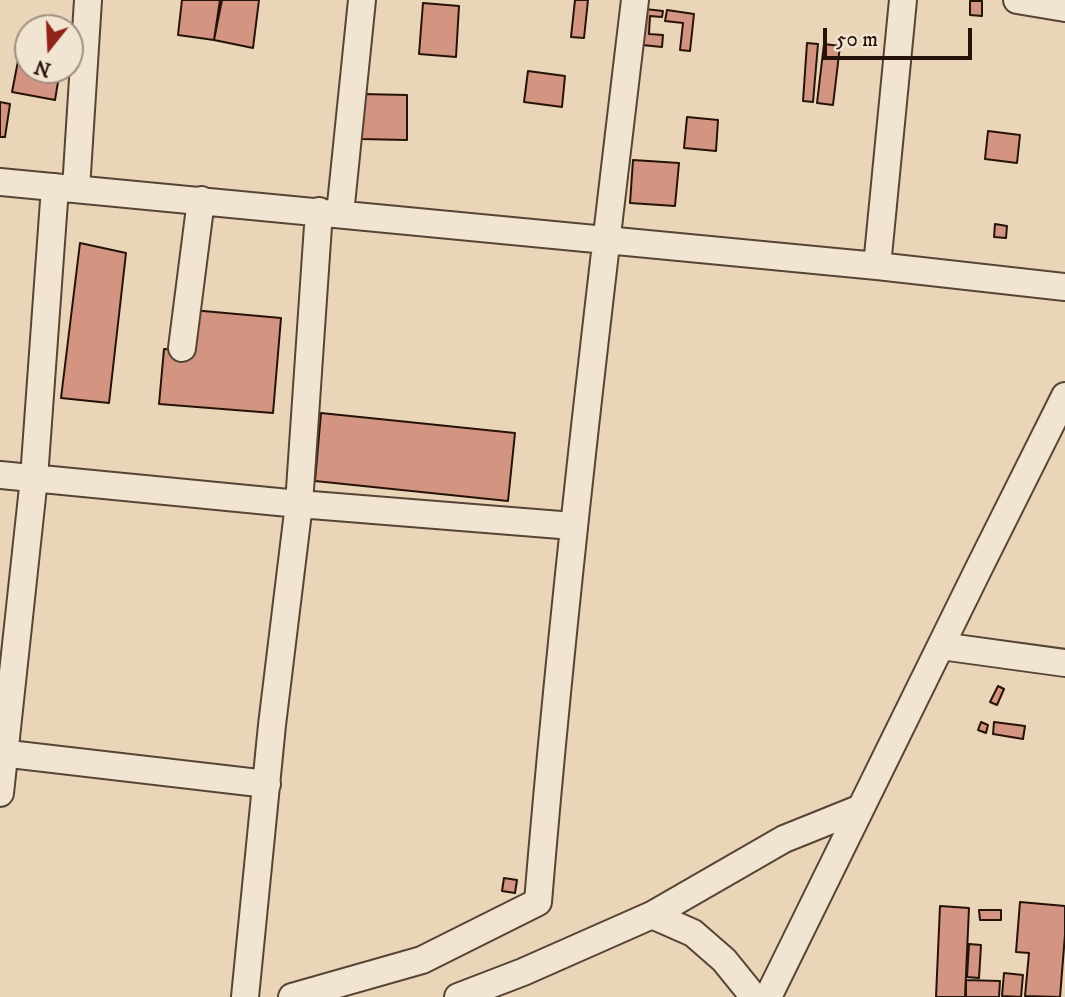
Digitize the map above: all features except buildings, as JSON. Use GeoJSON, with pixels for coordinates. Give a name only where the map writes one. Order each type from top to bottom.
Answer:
{"type":"FeatureCollection","features":[{"type":"Feature","properties":{"kind":"street"},"geometry":{"type":"LineString","coordinates":[[0,793],[2,753],[89,0]]}},
{"type":"Feature","properties":{"kind":"street"},"geometry":{"type":"LineString","coordinates":[[244,997],[329,213],[362,0]]}},
{"type":"Feature","properties":{"kind":"street"},"geometry":{"type":"LineString","coordinates":[[292,997],[422,960],[538,902],[573,526],[635,0]]}},
{"type":"Feature","properties":{"kind":"street"},"geometry":{"type":"LineString","coordinates":[[877,266],[903,0]]}},
{"type":"Feature","properties":{"kind":"street"},"geometry":{"type":"LineString","coordinates":[[1017,0],[1065,8]]}},
{"type":"Feature","properties":{"kind":"street"},"geometry":{"type":"LineString","coordinates":[[0,182],[877,266],[1065,287]]}},
{"type":"Feature","properties":{"kind":"street"},"geometry":{"type":"LineString","coordinates":[[182,348],[201,200]]}},
{"type":"Feature","properties":{"kind":"street"},"geometry":{"type":"LineString","coordinates":[[768,997],[1065,397]]}},
{"type":"Feature","properties":{"kind":"street"},"geometry":{"type":"LineString","coordinates":[[0,475],[299,504],[573,526]]}},
{"type":"Feature","properties":{"kind":"street"},"geometry":{"type":"LineString","coordinates":[[941,646],[1065,663]]}},
{"type":"Feature","properties":{"kind":"street"},"geometry":{"type":"LineString","coordinates":[[2,753],[267,784]]}},
{"type":"Feature","properties":{"kind":"street"},"geometry":{"type":"LineString","coordinates":[[458,997],[523,972],[652,915],[784,839],[861,808]]}},
{"type":"Feature","properties":{"kind":"street"},"geometry":{"type":"LineString","coordinates":[[652,915],[693,933],[723,960],[754,997]]}}]}
